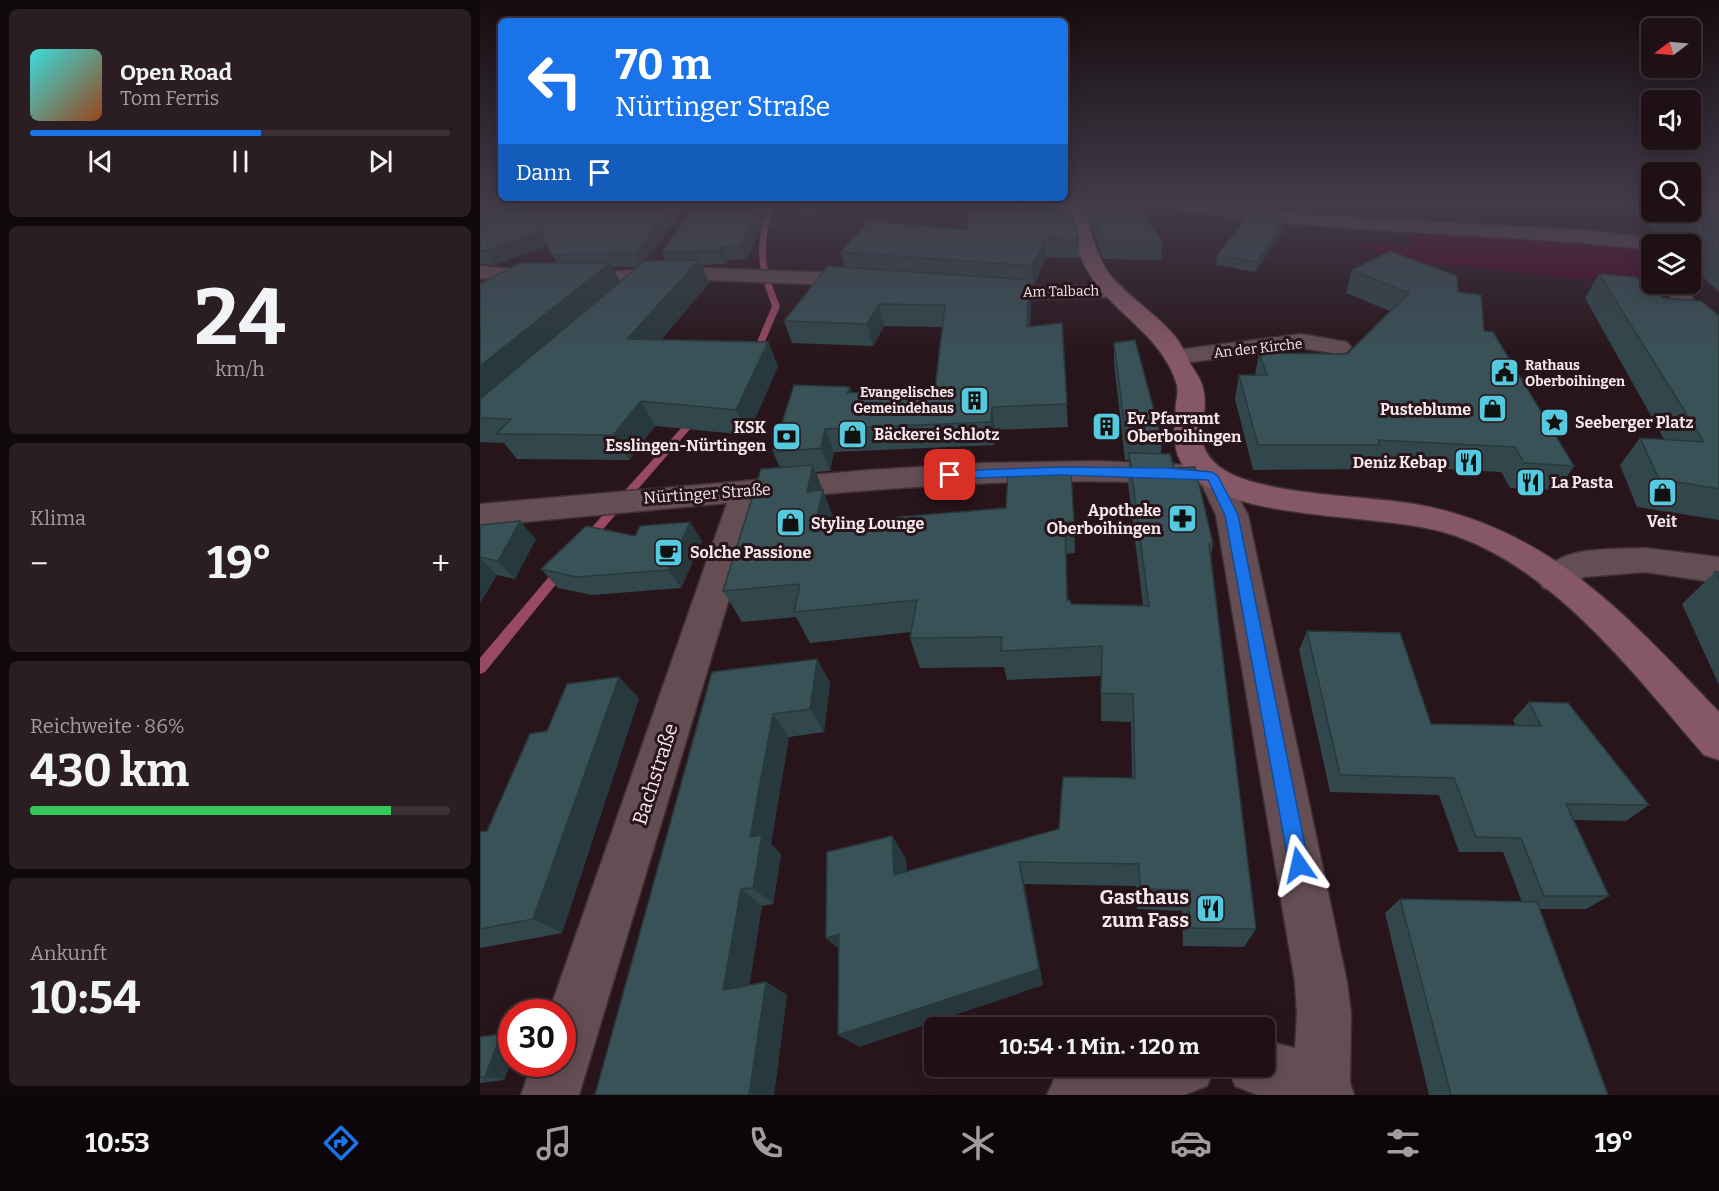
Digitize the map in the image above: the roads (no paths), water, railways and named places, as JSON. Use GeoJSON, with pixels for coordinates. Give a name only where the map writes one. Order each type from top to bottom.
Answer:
{"type":"FeatureCollection","features":[{"type":"Feature","properties":{"kind":"street"},"geometry":{"type":"LineString","coordinates":[[622,299],[648,275],[663,255]]}},
{"type":"Feature","properties":{"kind":"street"},"geometry":{"type":"LineString","coordinates":[[1090,255],[1093,265],[1114,291],[1165,339],[1176,357],[1190,386],[1188,446],[1202,469],[1212,476],[1232,515],[1319,970],[1324,1013],[1323,1089],[1275,1073]]}},
{"type":"Feature","properties":{"kind":"street"},"geometry":{"type":"LineString","coordinates":[[480,272],[606,278],[648,275],[777,274],[890,282]]}},
{"type":"Feature","properties":{"kind":"street","name":"Am Talbach"},"geometry":{"type":"LineString","coordinates":[[960,287],[1030,293],[1114,291]]}},
{"type":"Feature","properties":{"kind":"street"},"geometry":{"type":"LineString","coordinates":[[1681,294],[1680,298],[1692,318],[1719,346]]}},
{"type":"Feature","properties":{"kind":"street","name":"An der Kirche"},"geometry":{"type":"LineString","coordinates":[[1176,357],[1301,342],[1339,347]]}},
{"type":"Feature","properties":{"kind":"street","name":"Nürtinger Straße"},"geometry":{"type":"LineString","coordinates":[[480,515],[645,497],[746,491],[902,477],[1020,471],[1168,472],[1212,476],[1247,492],[1423,516],[1476,531],[1514,549],[1556,579],[1614,632],[1719,741]]}},
{"type":"Feature","properties":{"kind":"street","name":"Bachstraße"},"geometry":{"type":"LineString","coordinates":[[576,1014],[746,491]]}},
{"type":"Feature","properties":{"kind":"street"},"geometry":{"type":"LineString","coordinates":[[1556,579],[1577,566],[1645,560],[1719,570]]}},
{"type":"Feature","properties":{"kind":"street"},"geometry":{"type":"LineString","coordinates":[[550,1095],[556,1077]]}},
{"type":"Feature","properties":{"kind":"street"},"geometry":{"type":"LineString","coordinates":[[1076,1095],[1145,1077]]}},
{"type":"Feature","properties":{"kind":"waterway"},"geometry":{"type":"LineString","coordinates":[[755,356],[776,306],[766,278],[762,255]]}},
{"type":"Feature","properties":{"kind":"waterway"},"geometry":{"type":"LineString","coordinates":[[587,540],[695,418]]}},
{"type":"Feature","properties":{"kind":"waterway"},"geometry":{"type":"LineString","coordinates":[[480,668],[562,569]]}},
{"type":"Feature","properties":{"kind":"place","name":"Rathaus Oberboihingen"},"geometry":{"type":"Point","coordinates":[1504,373]}},
{"type":"Feature","properties":{"kind":"place","name":"Evangelisches Gemeindehaus"},"geometry":{"type":"Point","coordinates":[975,400]}},
{"type":"Feature","properties":{"kind":"place","name":"Pusteblume"},"geometry":{"type":"Point","coordinates":[1492,409]}},
{"type":"Feature","properties":{"kind":"place","name":"Seeberger Platz"},"geometry":{"type":"Point","coordinates":[1554,422]}},
{"type":"Feature","properties":{"kind":"place","name":"Ev. Pfarramt Oberboihingen"},"geometry":{"type":"Point","coordinates":[1106,427]}},
{"type":"Feature","properties":{"kind":"place","name":"Bäckerei Schlotz"},"geometry":{"type":"Point","coordinates":[853,434]}},
{"type":"Feature","properties":{"kind":"place","name":"KSK Esslingen-Nürtingen"},"geometry":{"type":"Point","coordinates":[787,436]}},
{"type":"Feature","properties":{"kind":"place","name":"Deniz Kebap"},"geometry":{"type":"Point","coordinates":[1468,462]}},
{"type":"Feature","properties":{"kind":"place","name":"La Pasta"},"geometry":{"type":"Point","coordinates":[1530,482]}},
{"type":"Feature","properties":{"kind":"place","name":"Veit"},"geometry":{"type":"Point","coordinates":[1662,493]}},
{"type":"Feature","properties":{"kind":"place","name":"Apotheke Oberboihingen"},"geometry":{"type":"Point","coordinates":[1182,519]}},
{"type":"Feature","properties":{"kind":"place","name":"Styling Lounge"},"geometry":{"type":"Point","coordinates":[790,523]}},
{"type":"Feature","properties":{"kind":"place","name":"Solche Passione"},"geometry":{"type":"Point","coordinates":[669,552]}},
{"type":"Feature","properties":{"kind":"place","name":"Gasthaus zum Fass"},"geometry":{"type":"Point","coordinates":[1210,908]}}]}
